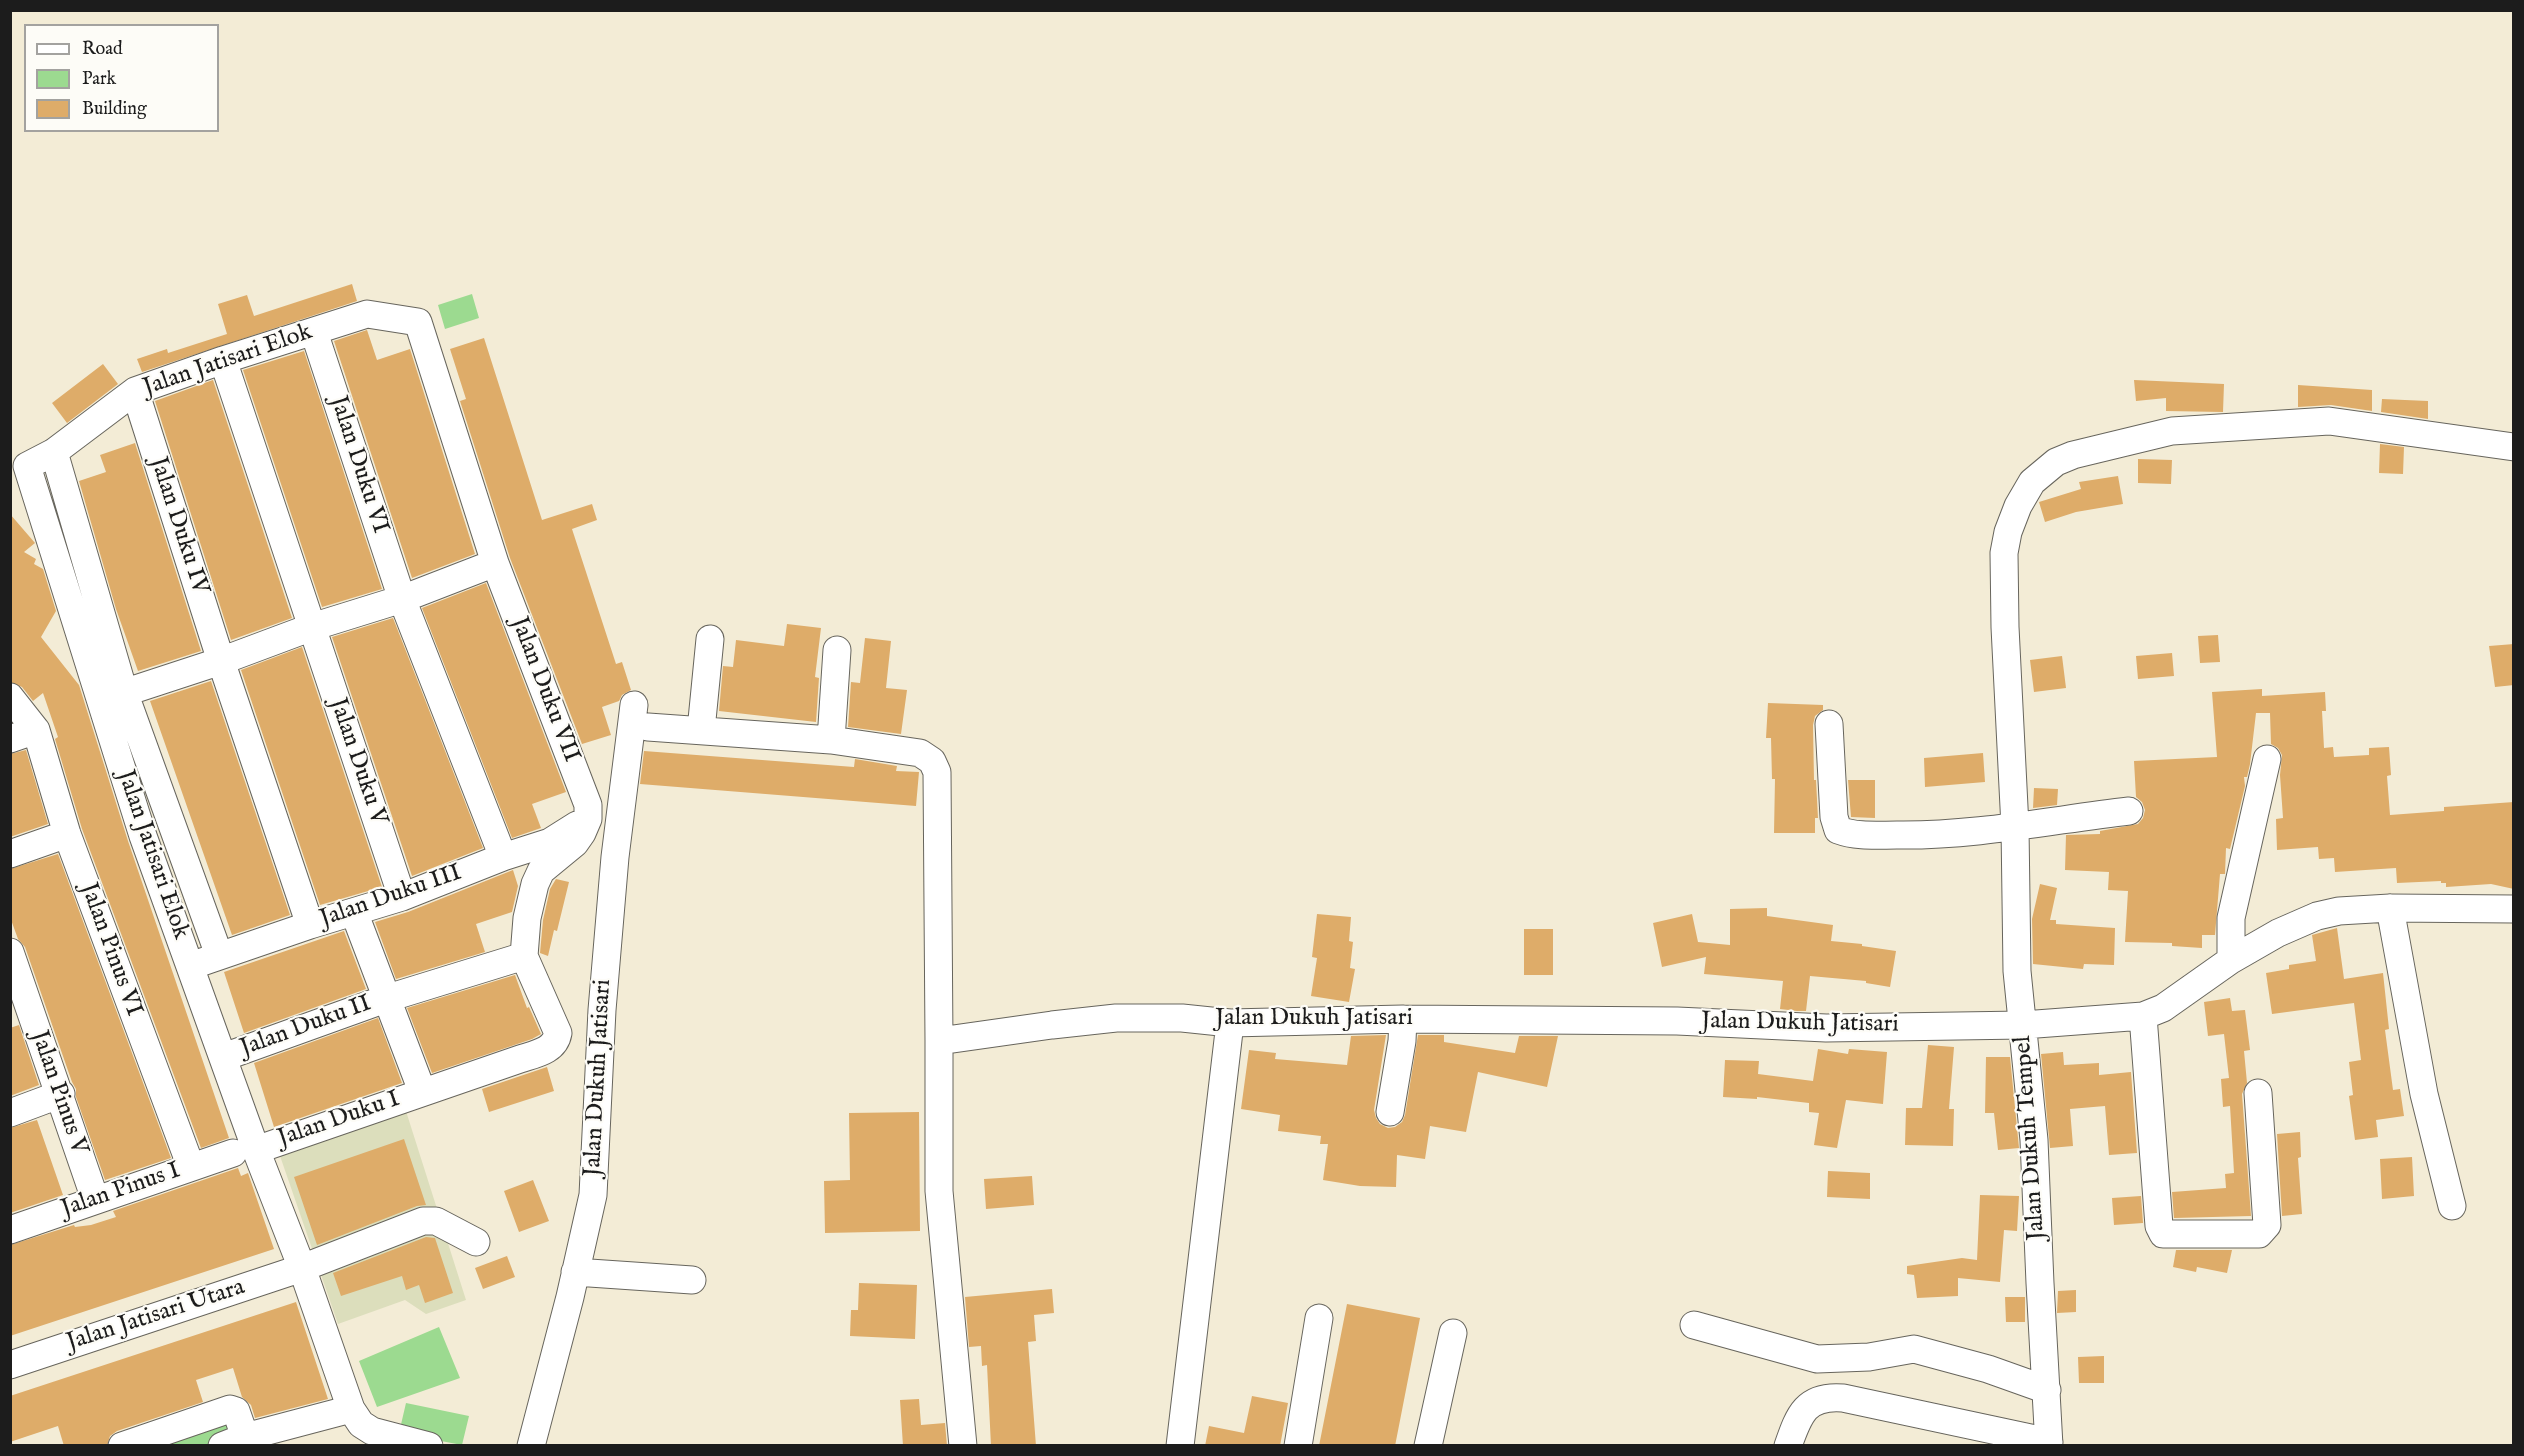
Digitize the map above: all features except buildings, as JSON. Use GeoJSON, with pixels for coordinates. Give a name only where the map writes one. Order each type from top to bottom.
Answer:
{"type":"FeatureCollection","features":[{"type":"Feature","properties":{"kind":"street","name":"Jalan Jatisari Elok"},"geometry":{"type":"LineString","coordinates":[[219,955],[19,474],[54,452],[135,391],[367,314],[418,322]]}},
{"type":"Feature","properties":{"kind":"street","name":"Jalan Duku VII"},"geometry":{"type":"LineString","coordinates":[[418,322],[495,563],[588,805],[588,819]]}},
{"type":"Feature","properties":{"kind":"street","name":"Jalan Duku VI"},"geometry":{"type":"LineString","coordinates":[[314,332],[402,599],[503,857]]}},
{"type":"Feature","properties":{"kind":"street","name":"Jalan Duku V"},"geometry":{"type":"LineString","coordinates":[[223,360],[402,897]]}},
{"type":"Feature","properties":{"kind":"street","name":"Jalan Duku IV"},"geometry":{"type":"LineString","coordinates":[[135,391],[221,661],[310,925]]}},
{"type":"Feature","properties":{"kind":"street"},"geometry":{"type":"LineString","coordinates":[[2023,1025],[2016,960],[2015,827],[2005,627],[2004,553],[2008,532],[2024,494],[2044,471],[2073,455],[2172,431],[2329,421],[2514,447]]}},
{"type":"Feature","properties":{"kind":"street","name":"Jalan Jatisari Elok"},"geometry":{"type":"LineString","coordinates":[[54,452],[143,836],[224,1057],[244,1151],[302,1268],[351,1409]]}},
{"type":"Feature","properties":{"kind":"street"},"geometry":{"type":"LineString","coordinates":[[112,696],[221,661],[312,627],[402,599],[495,563]]}},
{"type":"Feature","properties":{"kind":"street"},"geometry":{"type":"LineString","coordinates":[[710,639],[701,730],[779,738],[831,740],[920,753],[932,761],[937,772],[939,1191],[963,1446]]}},
{"type":"Feature","properties":{"kind":"street"},"geometry":{"type":"LineString","coordinates":[[831,740],[837,650]]}},
{"type":"Feature","properties":{"kind":"street"},"geometry":{"type":"LineString","coordinates":[[10,697],[36,730],[10,739]]}},
{"type":"Feature","properties":{"kind":"street","name":"Jalan Dukuh Jatisari"},"geometry":{"type":"LineString","coordinates":[[531,1446],[593,1195],[606,963],[615,857],[641,716],[701,730]]}},
{"type":"Feature","properties":{"kind":"street"},"geometry":{"type":"LineString","coordinates":[[1829,724],[1834,817],[1838,830],[1851,835],[1927,836],[2015,827],[2129,811]]}},
{"type":"Feature","properties":{"kind":"street","name":"Jalan Pinus VI"},"geometry":{"type":"LineString","coordinates":[[36,730],[67,834],[191,1167]]}},
{"type":"Feature","properties":{"kind":"street"},"geometry":{"type":"LineString","coordinates":[[2231,960],[2231,918],[2268,759]]}},
{"type":"Feature","properties":{"kind":"street"},"geometry":{"type":"LineString","coordinates":[[524,956],[527,918],[535,884],[541,871],[575,843],[588,819]]}},
{"type":"Feature","properties":{"kind":"street","name":"Jalan Duku III"},"geometry":{"type":"LineString","coordinates":[[190,967],[219,955],[402,897],[503,857],[550,842],[588,819]]}},
{"type":"Feature","properties":{"kind":"street"},"geometry":{"type":"LineString","coordinates":[[10,854],[67,834]]}},
{"type":"Feature","properties":{"kind":"street"},"geometry":{"type":"LineString","coordinates":[[2390,908],[2424,1094],[2452,1206]]}},
{"type":"Feature","properties":{"kind":"street","name":"Jalan Dukuh Tempel"},"geometry":{"type":"LineString","coordinates":[[2049,1444],[2034,1140],[2023,1025],[2143,1016],[2163,1008],[2231,960],[2278,933],[2317,916],[2339,911],[2390,908],[2514,909]]}},
{"type":"Feature","properties":{"kind":"street","name":"Jalan Duku II"},"geometry":{"type":"LineString","coordinates":[[354,912],[388,998]]}},
{"type":"Feature","properties":{"kind":"street","name":"Jalan Pinus V"},"geometry":{"type":"LineString","coordinates":[[10,952],[18,1003],[61,1094],[95,1199]]}},
{"type":"Feature","properties":{"kind":"street","name":"Jalan Duku II"},"geometry":{"type":"LineString","coordinates":[[224,1057],[388,998],[524,956]]}},
{"type":"Feature","properties":{"kind":"street","name":"Jalan Duku I"},"geometry":{"type":"LineString","coordinates":[[244,1151],[549,1048],[557,1040],[558,1033],[524,956]]}},
{"type":"Feature","properties":{"kind":"street","name":"Jalan Duku I"},"geometry":{"type":"LineString","coordinates":[[388,998],[422,1091]]}},
{"type":"Feature","properties":{"kind":"street"},"geometry":{"type":"LineString","coordinates":[[2143,1016],[2159,1226],[2163,1234],[2259,1234],[2264,1231],[2267,1225],[2258,1093]]}},
{"type":"Feature","properties":{"kind":"street","name":"Jalan Dukuh Jatisari"},"geometry":{"type":"LineString","coordinates":[[939,1041],[1116,1018],[1182,1018],[1230,1023],[1403,1018],[1677,1021],[1826,1028],[2023,1025]]}},
{"type":"Feature","properties":{"kind":"street"},"geometry":{"type":"LineString","coordinates":[[1389,1112],[1402,1041],[1403,1018]]}},
{"type":"Feature","properties":{"kind":"street"},"geometry":{"type":"LineString","coordinates":[[1180,1446],[1230,1023]]}},
{"type":"Feature","properties":{"kind":"street"},"geometry":{"type":"LineString","coordinates":[[10,1113],[61,1094]]}},
{"type":"Feature","properties":{"kind":"street","name":"Jalan Pinus I"},"geometry":{"type":"LineString","coordinates":[[10,1230],[95,1199],[244,1151]]}},
{"type":"Feature","properties":{"kind":"street","name":"Jalan Jatisari Utara"},"geometry":{"type":"LineString","coordinates":[[10,1365],[302,1268],[430,1219],[476,1242]]}},
{"type":"Feature","properties":{"kind":"street"},"geometry":{"type":"LineString","coordinates":[[575,1272],[692,1280]]}},
{"type":"Feature","properties":{"kind":"street"},"geometry":{"type":"LineString","coordinates":[[1298,1446],[1319,1318]]}},
{"type":"Feature","properties":{"kind":"street"},"geometry":{"type":"LineString","coordinates":[[1694,1325],[1817,1359],[1869,1357],[1914,1349],[1988,1369],[2047,1390]]}},
{"type":"Feature","properties":{"kind":"street"},"geometry":{"type":"LineString","coordinates":[[1428,1446],[1453,1333]]}},
{"type":"Feature","properties":{"kind":"street"},"geometry":{"type":"LineString","coordinates":[[1788,1446],[1802,1413],[1811,1404],[1825,1397],[1843,1398],[2049,1444]]}},
{"type":"Feature","properties":{"kind":"street"},"geometry":{"type":"LineString","coordinates":[[122,1446],[230,1409],[236,1411],[234,1441],[351,1409],[361,1424],[372,1431],[429,1446]]}},
{"type":"Feature","properties":{"kind":"shaded area"},"geometry":{"type":"Polygon","coordinates":[[[405,1108],[466,1300],[426,1314],[405,1300],[338,1324],[279,1153],[405,1108]]]}},
{"type":"Feature","properties":{"kind":"green space"},"geometry":{"type":"Polygon","coordinates":[[[472,294],[479,318],[445,329],[438,305],[472,294]]]}},
{"type":"Feature","properties":{"kind":"green space"},"geometry":{"type":"Polygon","coordinates":[[[439,1327],[460,1378],[377,1407],[359,1361],[439,1327]]]}},
{"type":"Feature","properties":{"kind":"green space"},"geometry":{"type":"Polygon","coordinates":[[[406,1403],[469,1416],[462,1445],[399,1433],[406,1403]]]}},
{"type":"Feature","properties":{"kind":"green space"},"geometry":{"type":"Polygon","coordinates":[[[232,1411],[239,1435],[206,1445],[128,1446],[232,1411]]]}}]}
